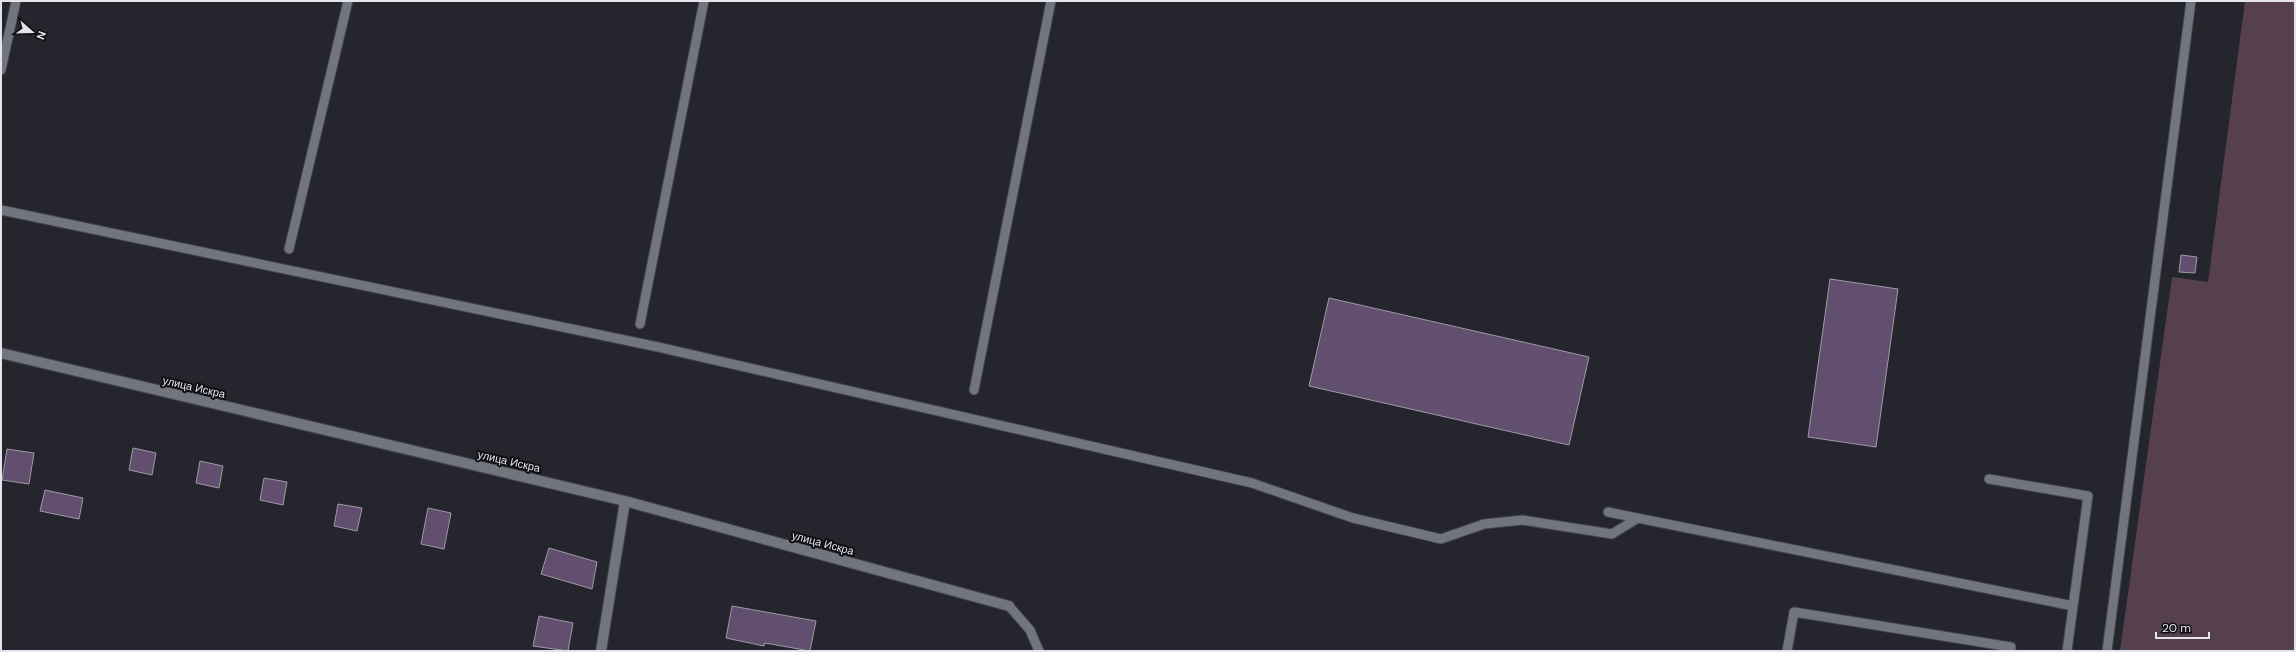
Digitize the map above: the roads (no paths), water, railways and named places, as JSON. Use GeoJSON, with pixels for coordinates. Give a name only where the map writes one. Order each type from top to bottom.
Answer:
{"type":"FeatureCollection","features":[{"type":"Feature","properties":{"kind":"street","name":"улица Искра"},"geometry":{"type":"LineString","coordinates":[[1,353],[626,501],[1008,606]]}},
{"type":"Feature","properties":{"kind":"street"},"geometry":{"type":"LineString","coordinates":[[601,651],[626,501]]}},
{"type":"Feature","properties":{"kind":"lane"},"geometry":{"type":"LineString","coordinates":[[1,70],[16,1]]}},
{"type":"Feature","properties":{"kind":"lane"},"geometry":{"type":"LineString","coordinates":[[289,249],[348,1]]}},
{"type":"Feature","properties":{"kind":"lane"},"geometry":{"type":"LineString","coordinates":[[640,324],[704,1]]}},
{"type":"Feature","properties":{"kind":"lane"},"geometry":{"type":"LineString","coordinates":[[974,390],[1051,1]]}},
{"type":"Feature","properties":{"kind":"lane"},"geometry":{"type":"LineString","coordinates":[[2107,651],[2191,1]]}},
{"type":"Feature","properties":{"kind":"lane"},"geometry":{"type":"LineString","coordinates":[[1,210],[658,347],[1252,483],[1354,518],[1441,539],[1484,524],[1522,520],[1612,534],[1638,518]]}},
{"type":"Feature","properties":{"kind":"lane"},"geometry":{"type":"LineString","coordinates":[[1990,479],[2088,496],[2067,651]]}},
{"type":"Feature","properties":{"kind":"lane"},"geometry":{"type":"LineString","coordinates":[[1608,512],[2073,606]]}},
{"type":"Feature","properties":{"kind":"lane"},"geometry":{"type":"LineString","coordinates":[[1008,606],[1030,630],[1039,651]]}},
{"type":"Feature","properties":{"kind":"lane"},"geometry":{"type":"LineString","coordinates":[[1786,651],[1794,612],[2011,648],[2011,651]]}}]}
